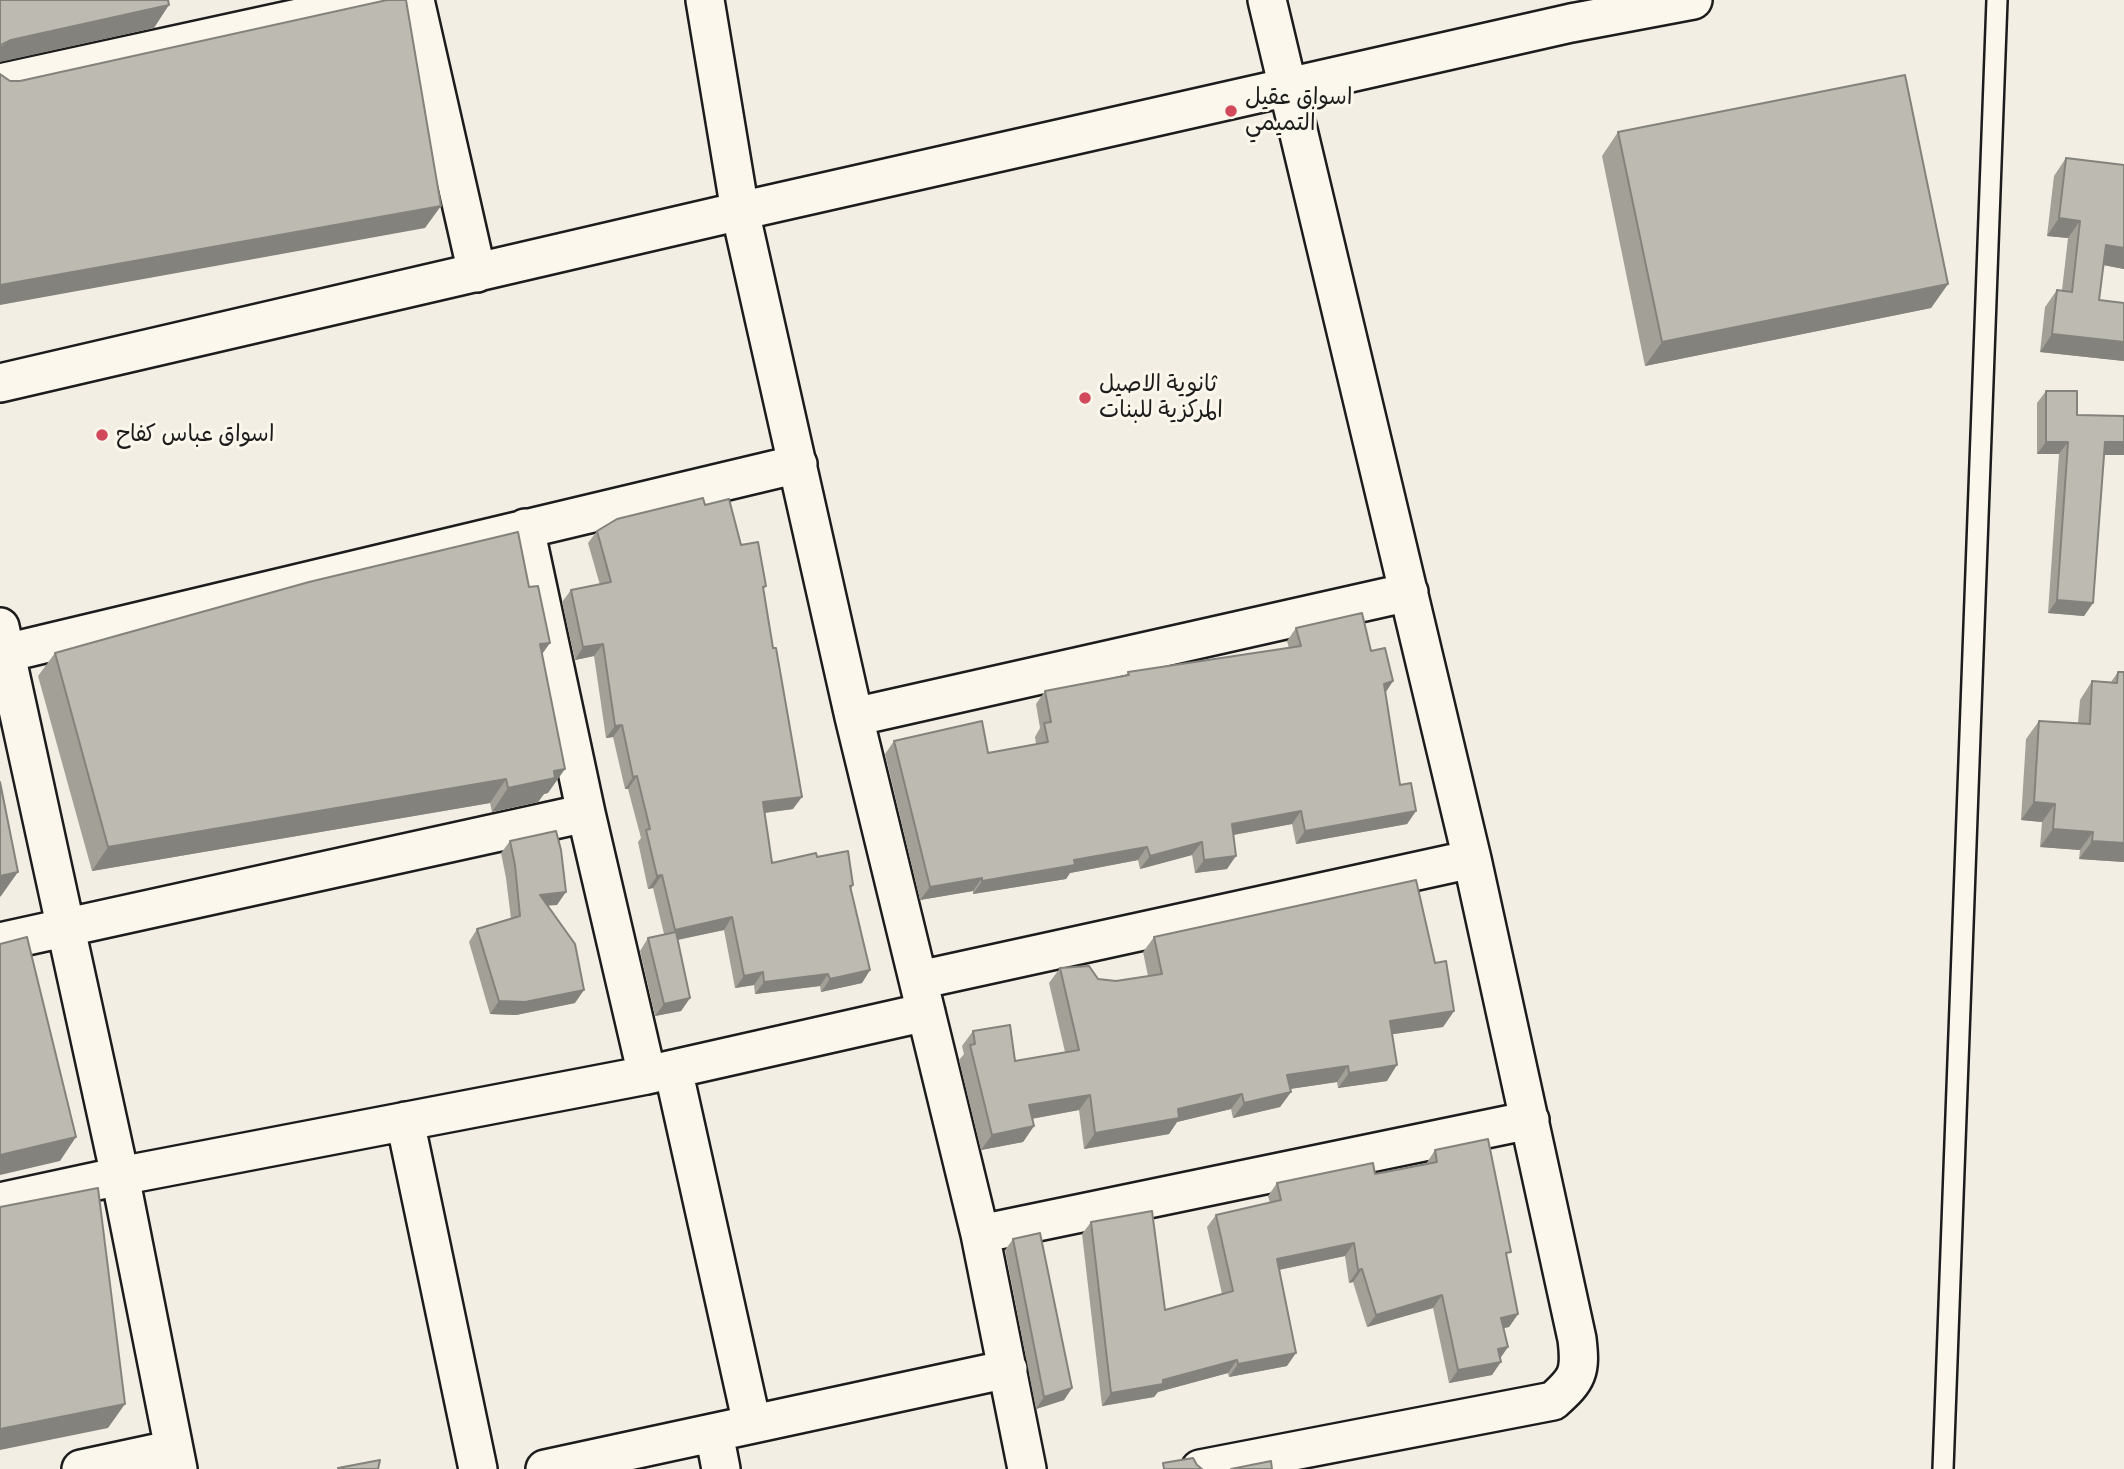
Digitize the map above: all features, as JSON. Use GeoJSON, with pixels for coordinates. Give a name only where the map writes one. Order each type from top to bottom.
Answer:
{"type":"FeatureCollection","features":[{"type":"Feature","properties":{"kind":"street"},"geometry":{"type":"LineString","coordinates":[[0,83],[381,0]]}},
{"type":"Feature","properties":{"kind":"street"},"geometry":{"type":"LineString","coordinates":[[415,0],[477,273]]}},
{"type":"Feature","properties":{"kind":"street"},"geometry":{"type":"LineString","coordinates":[[705,0],[740,211],[854,717],[980,1234],[1027,1469]]}},
{"type":"Feature","properties":{"kind":"street"},"geometry":{"type":"LineString","coordinates":[[1200,1469],[1313,1459],[1553,1401],[1572,1385],[1580,1363],[1472,859],[1267,0]]}},
{"type":"Feature","properties":{"kind":"street"},"geometry":{"type":"LineString","coordinates":[[0,383],[740,211],[1287,88],[1568,12],[1693,0]]}},
{"type":"Feature","properties":{"kind":"street"},"geometry":{"type":"LineString","coordinates":[[81,1469],[176,1459],[120,1177],[3,640],[525,528],[798,464]]}},
{"type":"Feature","properties":{"kind":"street"},"geometry":{"type":"LineString","coordinates":[[525,528],[586,813],[660,1072],[752,1424]]}},
{"type":"Feature","properties":{"kind":"street"},"geometry":{"type":"LineString","coordinates":[[854,717],[1409,593]]}},
{"type":"Feature","properties":{"kind":"street"},"geometry":{"type":"LineString","coordinates":[[0,942],[586,813]]}},
{"type":"Feature","properties":{"kind":"street"},"geometry":{"type":"LineString","coordinates":[[0,1202],[660,1072],[923,996],[1472,859]]}},
{"type":"Feature","properties":{"kind":"street"},"geometry":{"type":"LineString","coordinates":[[980,1234],[1530,1120]]}},
{"type":"Feature","properties":{"kind":"street"},"geometry":{"type":"LineString","coordinates":[[405,1121],[478,1469]]}},
{"type":"Feature","properties":{"kind":"street"},"geometry":{"type":"LineString","coordinates":[[545,1469],[1008,1369]]}},
{"type":"Feature","properties":{"kind":"street"},"geometry":{"type":"LineString","coordinates":[[714,1433],[721,1469]]}},
{"type":"Feature","properties":{"kind":"lane"},"geometry":{"type":"LineString","coordinates":[[1943,1469],[1997,0]]}},
{"type":"Feature","properties":{"kind":"building"},"geometry":{"type":"Polygon","coordinates":[[[0,0],[168,0],[169,5],[11,40],[0,47],[0,0]]]}},
{"type":"Feature","properties":{"kind":"building"},"geometry":{"type":"Polygon","coordinates":[[[387,0],[406,0],[441,206],[0,285],[0,74],[10,81],[20,81],[387,0]]]}},
{"type":"Feature","properties":{"kind":"building"},"geometry":{"type":"Polygon","coordinates":[[[1905,75],[1948,284],[1662,342],[1618,132],[1905,75]]]}},
{"type":"Feature","properties":{"kind":"building"},"geometry":{"type":"Polygon","coordinates":[[[2066,158],[2124,165],[2124,248],[2106,245],[2099,300],[2124,303],[2124,342],[2052,334],[2057,290],[2072,292],[2080,221],[2059,218],[2066,158]]]}},
{"type":"Feature","properties":{"kind":"building"},"geometry":{"type":"Polygon","coordinates":[[[2046,391],[2077,391],[2077,415],[2124,416],[2124,442],[2105,442],[2093,603],[2057,600],[2068,442],[2046,442],[2046,391]]]}},
{"type":"Feature","properties":{"kind":"building"},"geometry":{"type":"Polygon","coordinates":[[[703,498],[705,505],[729,499],[741,545],[758,542],[773,648],[776,648],[802,797],[763,802],[772,863],[816,853],[817,857],[848,851],[853,885],[850,886],[870,970],[830,979],[828,974],[764,982],[763,972],[744,976],[732,917],[675,930],[662,875],[657,876],[646,830],[650,829],[637,776],[633,777],[622,725],[615,726],[603,644],[583,647],[571,590],[611,582],[597,531],[617,519],[703,498]]]}},
{"type":"Feature","properties":{"kind":"building"},"geometry":{"type":"Polygon","coordinates":[[[518,532],[529,587],[538,586],[550,643],[540,644],[565,769],[554,771],[555,778],[508,788],[506,779],[108,847],[55,653],[309,582],[518,532]]]}},
{"type":"Feature","properties":{"kind":"building"},"geometry":{"type":"Polygon","coordinates":[[[1362,613],[1371,651],[1385,648],[1393,681],[1384,684],[1400,785],[1411,783],[1416,811],[1305,831],[1301,811],[1232,824],[1236,856],[1204,860],[1202,842],[1150,856],[1147,847],[1074,860],[1075,865],[930,887],[894,741],[982,721],[988,753],[1048,742],[1044,723],[1051,722],[1045,691],[1129,675],[1128,672],[1301,646],[1296,628],[1362,613]]]}},
{"type":"Feature","properties":{"kind":"building"},"geometry":{"type":"Polygon","coordinates":[[[2118,672],[2124,672],[2124,843],[2092,841],[2093,832],[2053,829],[2055,804],[2034,802],[2039,721],[2090,724],[2092,681],[2117,683],[2118,672]]]}},
{"type":"Feature","properties":{"kind":"building"},"geometry":{"type":"Polygon","coordinates":[[[0,782],[18,872],[0,876],[0,782]]]}},
{"type":"Feature","properties":{"kind":"building"},"geometry":{"type":"Polygon","coordinates":[[[556,831],[566,892],[540,895],[575,944],[584,990],[525,1002],[499,1001],[477,929],[520,916],[510,841],[556,831]]]}},
{"type":"Feature","properties":{"kind":"building"},"geometry":{"type":"Polygon","coordinates":[[[1416,880],[1435,963],[1446,961],[1454,1011],[1390,1021],[1397,1065],[1349,1073],[1348,1066],[1287,1075],[1291,1092],[1244,1103],[1242,1094],[1178,1109],[1179,1118],[1095,1133],[1090,1095],[1029,1105],[1034,1126],[992,1135],[970,1045],[975,1044],[973,1031],[1010,1025],[1015,1061],[1079,1050],[1060,968],[1089,966],[1098,979],[1116,981],[1162,974],[1154,937],[1416,880]]]}},
{"type":"Feature","properties":{"kind":"building"},"geometry":{"type":"Polygon","coordinates":[[[676,932],[690,998],[664,1004],[648,938],[676,932]]]}},
{"type":"Feature","properties":{"kind":"building"},"geometry":{"type":"Polygon","coordinates":[[[27,937],[76,1137],[0,1155],[0,944],[27,937]]]}},
{"type":"Feature","properties":{"kind":"building"},"geometry":{"type":"Polygon","coordinates":[[[1488,1139],[1511,1252],[1506,1253],[1518,1314],[1501,1318],[1508,1347],[1498,1349],[1501,1362],[1458,1370],[1442,1295],[1376,1315],[1362,1269],[1358,1270],[1354,1243],[1277,1259],[1296,1353],[1238,1364],[1237,1360],[1163,1380],[1163,1384],[1111,1393],[1091,1222],[1152,1211],[1165,1310],[1233,1291],[1216,1215],[1281,1200],[1277,1183],[1373,1163],[1375,1174],[1437,1162],[1435,1150],[1488,1139]]]}},
{"type":"Feature","properties":{"kind":"building"},"geometry":{"type":"Polygon","coordinates":[[[98,1188],[125,1404],[0,1429],[0,1207],[98,1188]]]}},
{"type":"Feature","properties":{"kind":"building"},"geometry":{"type":"Polygon","coordinates":[[[1040,1233],[1072,1388],[1044,1397],[1013,1239],[1040,1233]]]}},
{"type":"Feature","properties":{"kind":"building"},"geometry":{"type":"Polygon","coordinates":[[[1193,1458],[1202,1469],[1164,1469],[1163,1463],[1193,1458]]]}},
{"type":"Feature","properties":{"kind":"building"},"geometry":{"type":"Polygon","coordinates":[[[380,1460],[378,1469],[338,1469],[338,1468],[380,1460]]]}},
{"type":"Feature","properties":{"kind":"building"},"geometry":{"type":"Polygon","coordinates":[[[1271,1461],[1272,1469],[1231,1469],[1271,1461]]]}},
{"type":"Feature","properties":{"kind":"place","name":"اسواق عقيل التميمي"},"geometry":{"type":"Point","coordinates":[1231,111]}},
{"type":"Feature","properties":{"kind":"place","name":"ثانوية الاصيل المركزية للبنات"},"geometry":{"type":"Point","coordinates":[1085,398]}},
{"type":"Feature","properties":{"kind":"place","name":"اسواق عباس كفاح"},"geometry":{"type":"Point","coordinates":[102,435]}}]}
